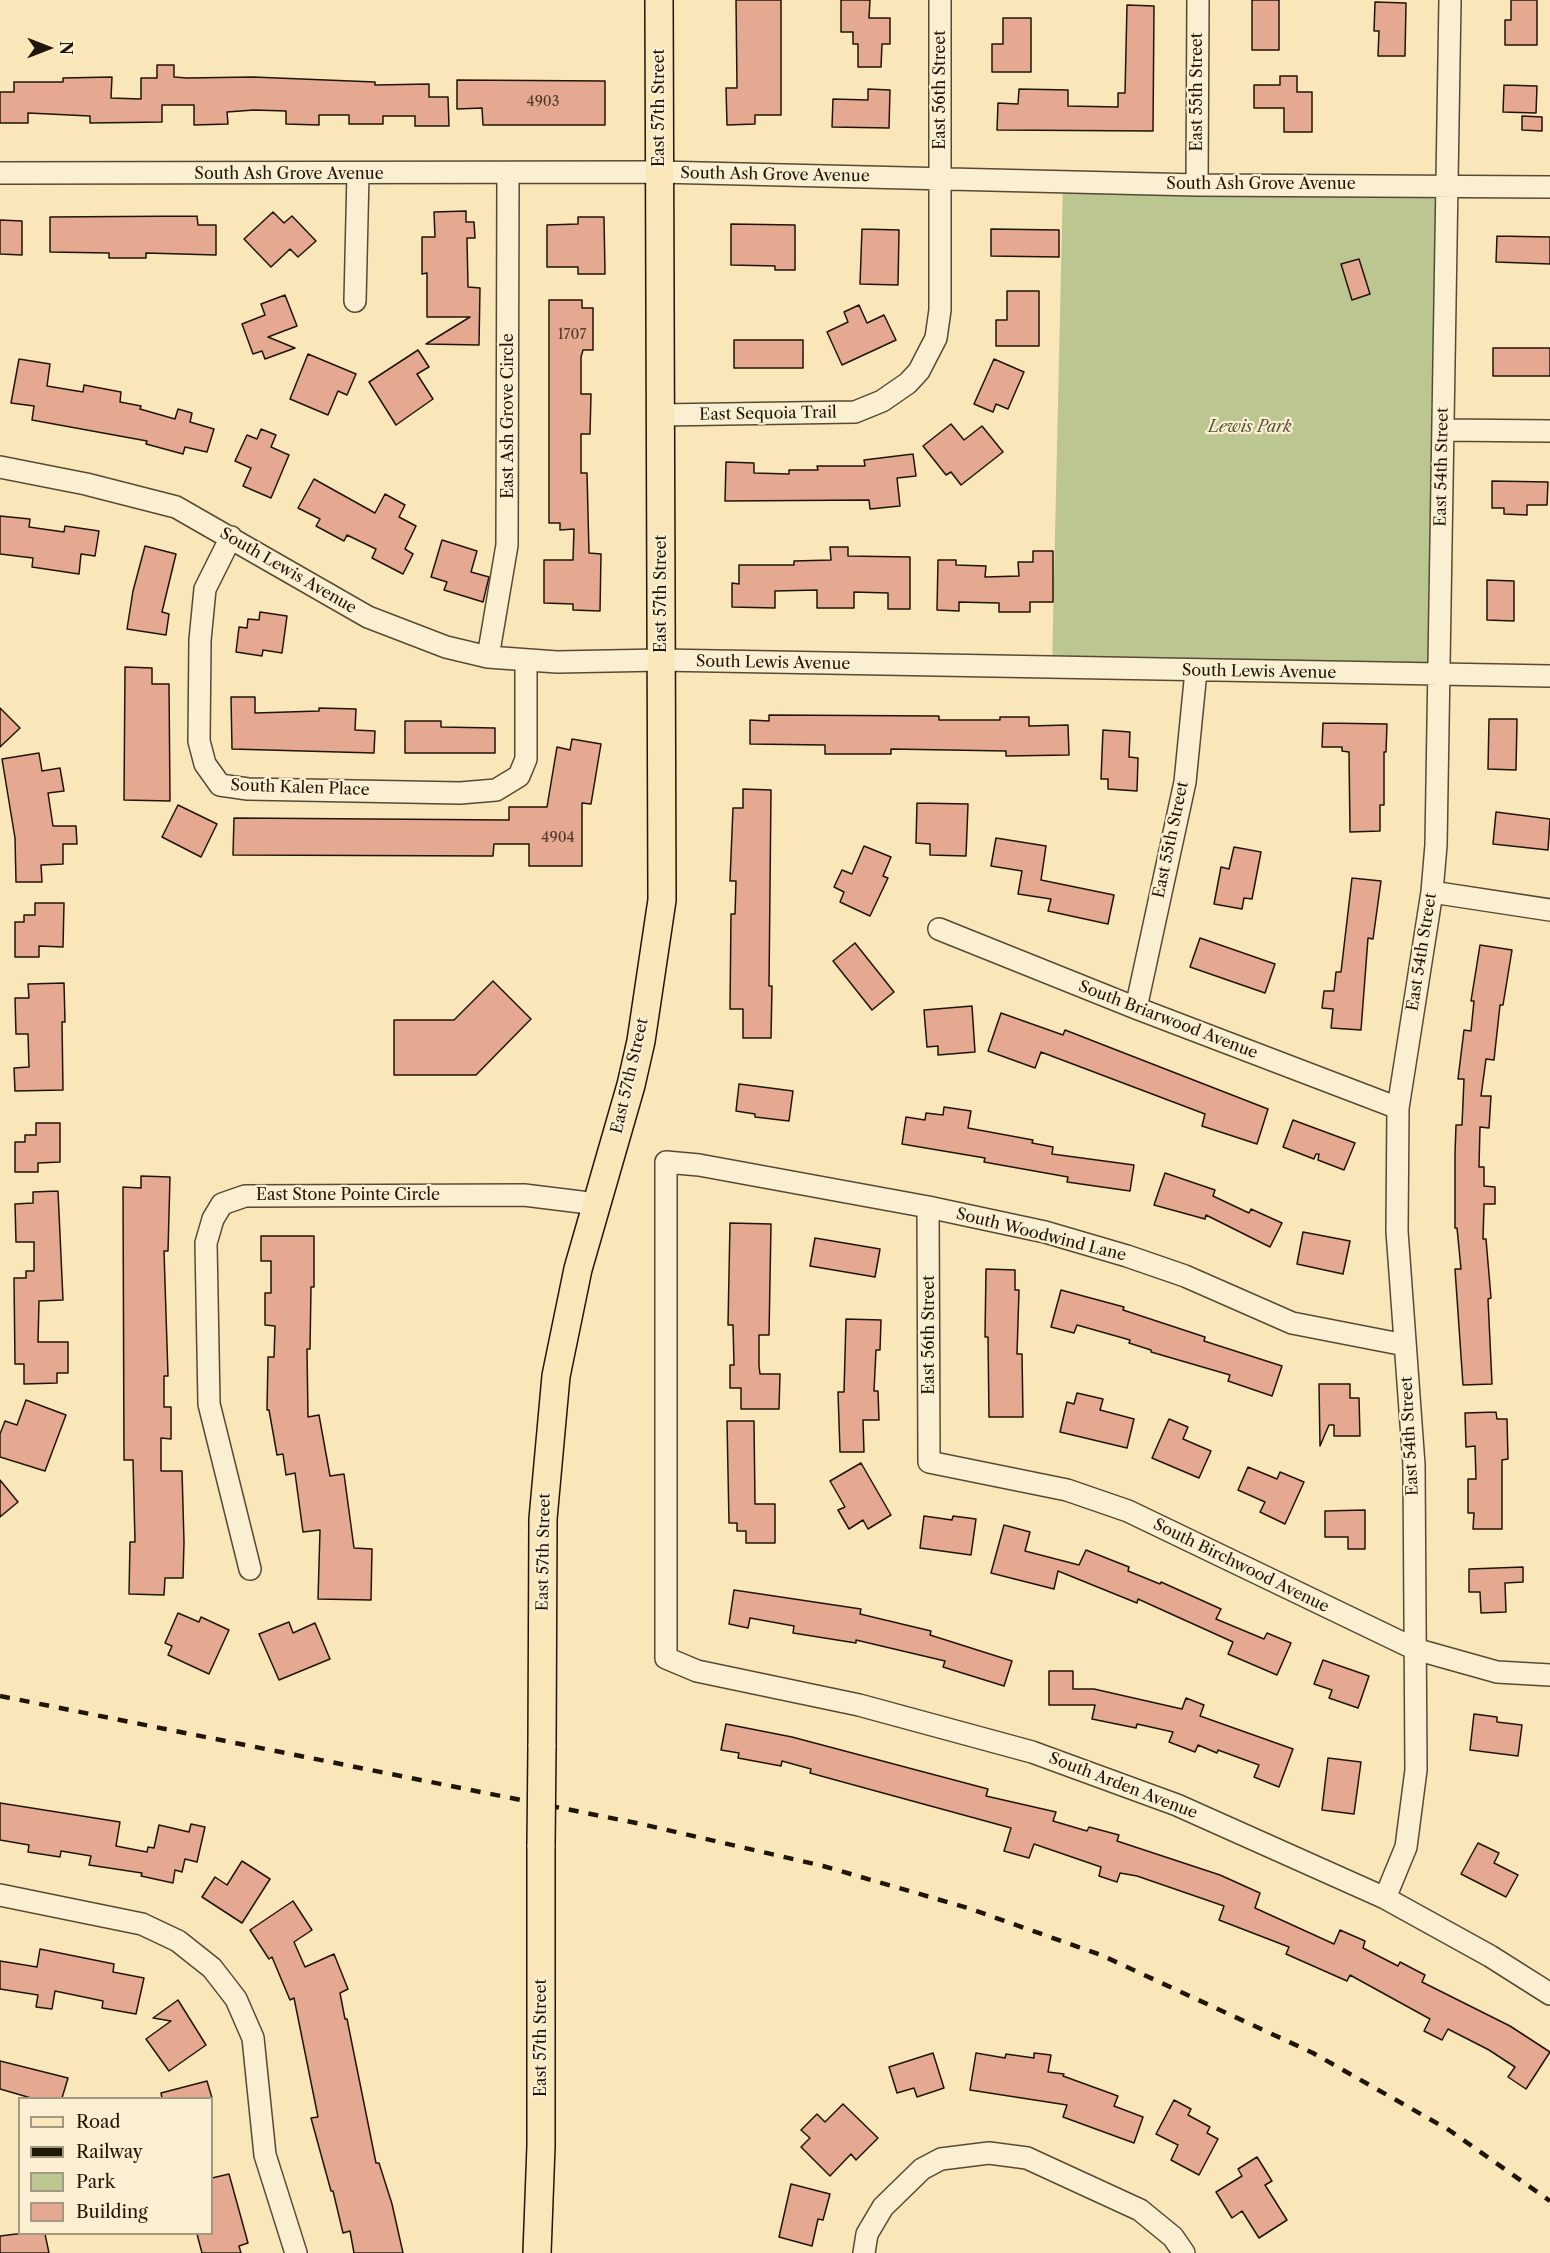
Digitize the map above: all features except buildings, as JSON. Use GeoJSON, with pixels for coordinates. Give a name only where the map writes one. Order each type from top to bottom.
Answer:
{"type":"FeatureCollection","features":[{"type":"Feature","properties":{"kind":"main road","name":"East 57th Street"},"geometry":{"type":"LineString","coordinates":[[537,2253],[541,2146],[543,1519],[549,1435],[565,1326],[641,1041],[662,900],[659,0]]}},
{"type":"Feature","properties":{"kind":"main road","name":"East 57th Street"},"geometry":{"type":"LineString","coordinates":[[541,2146],[545,2194],[554,2253]]}},
{"type":"Feature","properties":{"kind":"street","name":"East 56th Street"},"geometry":{"type":"LineString","coordinates":[[940,0],[940,180]]}},
{"type":"Feature","properties":{"kind":"street","name":"East 55th Street"},"geometry":{"type":"LineString","coordinates":[[1197,185],[1198,0]]}},
{"type":"Feature","properties":{"kind":"street","name":"East 54th Street"},"geometry":{"type":"LineString","coordinates":[[1385,1898],[1406,1847],[1415,1780],[1414,1465],[1397,1231],[1398,1108],[1432,892],[1436,845],[1437,675],[1450,0]]}},
{"type":"Feature","properties":{"kind":"street","name":"South Ash Grove Avenue"},"geometry":{"type":"LineString","coordinates":[[0,173],[659,172],[1197,185],[1550,187]]}},
{"type":"Feature","properties":{"kind":"street","name":"East Ash Grove Circle"},"geometry":{"type":"LineString","coordinates":[[488,657],[507,545],[508,173]]}},
{"type":"Feature","properties":{"kind":"street"},"geometry":{"type":"LineString","coordinates":[[355,301],[358,174]]}},
{"type":"Feature","properties":{"kind":"street","name":"East Sequoia Trail"},"geometry":{"type":"LineString","coordinates":[[661,415],[855,412],[882,400],[908,383],[919,371],[936,338],[940,310],[940,180]]}},
{"type":"Feature","properties":{"kind":"street"},"geometry":{"type":"LineString","coordinates":[[1443,430],[1550,431]]}},
{"type":"Feature","properties":{"kind":"street","name":"South Lewis Avenue"},"geometry":{"type":"LineString","coordinates":[[0,467],[86,484],[176,507],[368,616],[428,641],[488,657],[526,661],[661,660],[1550,676]]}},
{"type":"Feature","properties":{"kind":"street","name":"South Kalen Place"},"geometry":{"type":"LineString","coordinates":[[231,537],[205,589],[200,640],[199,741],[205,764],[220,785],[248,789],[460,793],[496,790],[519,776],[526,759],[526,661]]}},
{"type":"Feature","properties":{"kind":"street","name":"East 55th Street"},"geometry":{"type":"LineString","coordinates":[[1136,1008],[1185,782],[1196,671]]}},
{"type":"Feature","properties":{"kind":"street"},"geometry":{"type":"LineString","coordinates":[[1432,892],[1550,910]]}},
{"type":"Feature","properties":{"kind":"street","name":"South Briarwood Avenue"},"geometry":{"type":"LineString","coordinates":[[939,929],[1136,1008],[1398,1108]]}},
{"type":"Feature","properties":{"kind":"street","name":"South Woodwind Lane"},"geometry":{"type":"LineString","coordinates":[[666,1658],[666,1162],[699,1165],[928,1207],[1045,1232],[1185,1276],[1292,1323],[1405,1345]]}},
{"type":"Feature","properties":{"kind":"street","name":"East Stone Pointe Circle"},"geometry":{"type":"LineString","coordinates":[[250,1569],[209,1404],[206,1243],[213,1219],[222,1204],[245,1196],[512,1195],[597,1204]]}},
{"type":"Feature","properties":{"kind":"street","name":"East 56th Street"},"geometry":{"type":"LineString","coordinates":[[928,1207],[929,1462]]}},
{"type":"Feature","properties":{"kind":"street","name":"South Birchwood Avenue"},"geometry":{"type":"LineString","coordinates":[[929,1462],[1067,1490],[1128,1511],[1415,1649],[1497,1672],[1550,1675]]}},
{"type":"Feature","properties":{"kind":"street","name":"South Arden Avenue"},"geometry":{"type":"LineString","coordinates":[[666,1658],[697,1671],[859,1705],[1032,1752],[1177,1805],[1385,1898],[1490,1956],[1550,1994]]}},
{"type":"Feature","properties":{"kind":"street"},"geometry":{"type":"LineString","coordinates":[[0,1894],[142,1924],[178,1941],[212,1968],[236,1999],[253,2038],[265,2155],[296,2253]]}},
{"type":"Feature","properties":{"kind":"street"},"geometry":{"type":"LineString","coordinates":[[864,2253],[867,2234],[883,2207],[922,2169],[941,2159],[989,2153],[1027,2158],[1140,2210],[1173,2237],[1184,2253]]}},
{"type":"Feature","properties":{"kind":"green space","name":"Lewis Park"},"geometry":{"type":"Polygon","coordinates":[[[1063,182],[1446,185],[1437,674],[1052,669],[1063,182]]]}},
{"type":"Feature","properties":{"kind":"railway"},"geometry":{"type":"LineString","coordinates":[[0,1696],[641,1824],[823,1866],[968,1908],[1101,1955],[1313,2053],[1449,2130],[1550,2201]]}}]}
